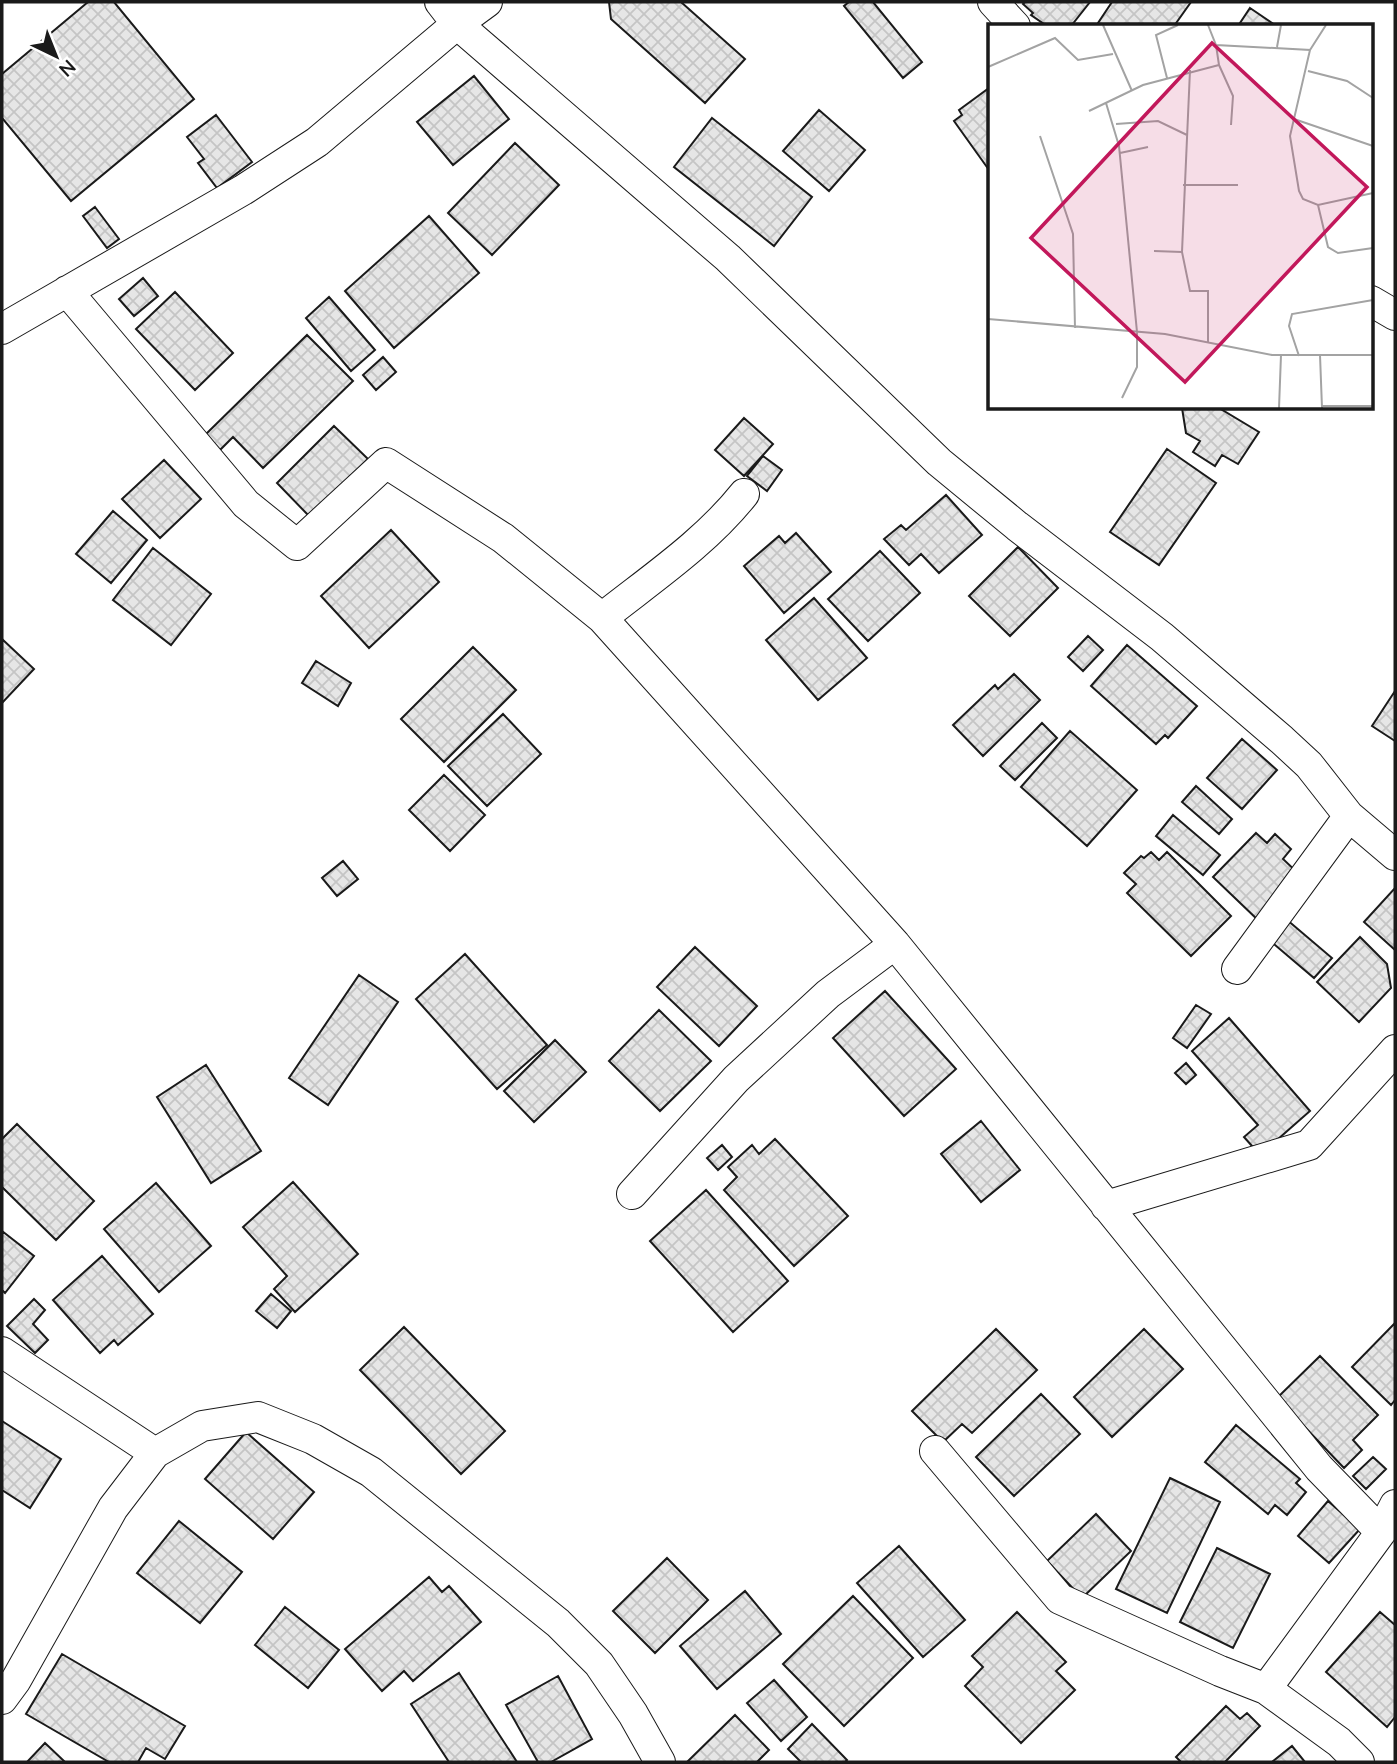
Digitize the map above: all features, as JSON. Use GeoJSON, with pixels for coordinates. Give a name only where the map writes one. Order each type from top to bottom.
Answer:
{"type":"FeatureCollection","features":[{"type":"Feature","properties":{"kind":"street"},"geometry":{"type":"LineString","coordinates":[[2,329],[243,190],[317,142],[449,13],[487,2]]}},
{"type":"Feature","properties":{"kind":"street"},"geometry":{"type":"LineString","coordinates":[[993,2],[1013,24]]}},
{"type":"Feature","properties":{"kind":"street"},"geometry":{"type":"LineString","coordinates":[[449,13],[728,258],[939,462],[1017,526],[1162,637],[1282,740],[1309,765],[1349,816],[1395,855]]}},
{"type":"Feature","properties":{"kind":"street"},"geometry":{"type":"LineString","coordinates":[[67,291],[246,504],[297,545],[386,463],[503,538],[602,618],[895,944],[1319,1468],[1381,1532]]}},
{"type":"Feature","properties":{"kind":"street"},"geometry":{"type":"LineString","coordinates":[[1372,302],[1395,315]]}},
{"type":"Feature","properties":{"kind":"street"},"geometry":{"type":"LineString","coordinates":[[602,618],[689,550],[733,509],[744,494]]}},
{"type":"Feature","properties":{"kind":"street"},"geometry":{"type":"LineString","coordinates":[[1237,969],[1349,816]]}},
{"type":"Feature","properties":{"kind":"street"},"geometry":{"type":"LineString","coordinates":[[632,1194],[736,1079],[828,994],[895,944]]}},
{"type":"Feature","properties":{"kind":"street"},"geometry":{"type":"LineString","coordinates":[[1106,1206],[1309,1145],[1395,1050]]}},
{"type":"Feature","properties":{"kind":"street"},"geometry":{"type":"LineString","coordinates":[[2,1352],[155,1453]]}},
{"type":"Feature","properties":{"kind":"street"},"geometry":{"type":"LineString","coordinates":[[2,1699],[16,1680],[113,1508],[155,1453],[202,1426],[258,1417],[313,1439],[371,1472],[558,1623],[599,1664],[633,1714],[659,1762]]}},
{"type":"Feature","properties":{"kind":"street"},"geometry":{"type":"LineString","coordinates":[[935,1451],[1060,1599],[1266,1689],[1339,1742],[1359,1762]]}},
{"type":"Feature","properties":{"kind":"street"},"geometry":{"type":"LineString","coordinates":[[1266,1689],[1381,1532],[1395,1505]]}},
{"type":"Feature","properties":{"kind":"building"},"geometry":{"type":"Polygon","coordinates":[[[88,2],[114,2],[194,99],[71,201],[2,118],[2,74],[88,2]]]}},
{"type":"Feature","properties":{"kind":"building"},"geometry":{"type":"Polygon","coordinates":[[[609,2],[681,2],[745,59],[705,103],[611,19],[609,2]]]}},
{"type":"Feature","properties":{"kind":"building"},"geometry":{"type":"Polygon","coordinates":[[[849,2],[873,2],[922,62],[903,78],[844,6],[849,2]]]}},
{"type":"Feature","properties":{"kind":"building"},"geometry":{"type":"Polygon","coordinates":[[[1090,2],[1073,24],[1044,24],[1031,15],[1033,13],[1023,4],[1090,2]]]}},
{"type":"Feature","properties":{"kind":"building"},"geometry":{"type":"Polygon","coordinates":[[[1112,2],[1191,2],[1175,24],[1097,24],[1112,2]]]}},
{"type":"Feature","properties":{"kind":"building"},"geometry":{"type":"Polygon","coordinates":[[[1250,8],[1272,23],[1271,24],[1239,24],[1250,8]]]}},
{"type":"Feature","properties":{"kind":"building"},"geometry":{"type":"Polygon","coordinates":[[[474,76],[509,119],[453,165],[417,122],[474,76]]]}},
{"type":"Feature","properties":{"kind":"building"},"geometry":{"type":"Polygon","coordinates":[[[988,89],[988,169],[954,121],[962,115],[959,110],[988,89]]]}},
{"type":"Feature","properties":{"kind":"building"},"geometry":{"type":"Polygon","coordinates":[[[819,110],[865,150],[829,191],[783,151],[819,110]]]}},
{"type":"Feature","properties":{"kind":"building"},"geometry":{"type":"Polygon","coordinates":[[[216,115],[252,162],[217,188],[198,163],[204,159],[187,137],[216,115]]]}},
{"type":"Feature","properties":{"kind":"building"},"geometry":{"type":"Polygon","coordinates":[[[712,118],[812,197],[774,246],[674,167],[712,118]]]}},
{"type":"Feature","properties":{"kind":"building"},"geometry":{"type":"Polygon","coordinates":[[[515,143],[559,185],[492,255],[448,213],[515,143]]]}},
{"type":"Feature","properties":{"kind":"building"},"geometry":{"type":"Polygon","coordinates":[[[95,207],[119,239],[107,248],[83,216],[95,207]]]}},
{"type":"Feature","properties":{"kind":"building"},"geometry":{"type":"Polygon","coordinates":[[[429,216],[479,273],[394,348],[345,291],[429,216]]]}},
{"type":"Feature","properties":{"kind":"building"},"geometry":{"type":"Polygon","coordinates":[[[143,278],[158,296],[134,316],[119,299],[143,278]]]}},
{"type":"Feature","properties":{"kind":"building"},"geometry":{"type":"Polygon","coordinates":[[[175,292],[233,353],[195,390],[136,329],[175,292]]]}},
{"type":"Feature","properties":{"kind":"building"},"geometry":{"type":"Polygon","coordinates":[[[329,297],[375,350],[351,371],[306,318],[329,297]]]}},
{"type":"Feature","properties":{"kind":"building"},"geometry":{"type":"Polygon","coordinates":[[[307,335],[353,381],[263,468],[233,437],[220,450],[205,435],[307,335]]]}},
{"type":"Feature","properties":{"kind":"building"},"geometry":{"type":"Polygon","coordinates":[[[383,357],[396,372],[376,390],[363,375],[383,357]]]}},
{"type":"Feature","properties":{"kind":"building"},"geometry":{"type":"Polygon","coordinates":[[[1182,410],[1222,410],[1259,432],[1238,464],[1222,455],[1215,466],[1193,452],[1200,441],[1186,433],[1182,410]]]}},
{"type":"Feature","properties":{"kind":"building"},"geometry":{"type":"Polygon","coordinates":[[[744,418],[773,444],[744,476],[715,450],[744,418]]]}},
{"type":"Feature","properties":{"kind":"building"},"geometry":{"type":"Polygon","coordinates":[[[334,426],[368,459],[310,517],[277,483],[334,426]]]}},
{"type":"Feature","properties":{"kind":"building"},"geometry":{"type":"Polygon","coordinates":[[[1167,449],[1216,483],[1159,565],[1110,532],[1167,449]]]}},
{"type":"Feature","properties":{"kind":"building"},"geometry":{"type":"Polygon","coordinates":[[[763,456],[782,470],[767,491],[747,476],[763,456]]]}},
{"type":"Feature","properties":{"kind":"building"},"geometry":{"type":"Polygon","coordinates":[[[164,460],[201,499],[160,538],[122,499],[164,460]]]}},
{"type":"Feature","properties":{"kind":"building"},"geometry":{"type":"Polygon","coordinates":[[[946,495],[982,535],[939,573],[921,554],[909,565],[884,539],[901,525],[906,530],[946,495]]]}},
{"type":"Feature","properties":{"kind":"building"},"geometry":{"type":"Polygon","coordinates":[[[113,511],[147,540],[111,583],[76,554],[113,511]]]}},
{"type":"Feature","properties":{"kind":"building"},"geometry":{"type":"Polygon","coordinates":[[[391,530],[439,582],[369,648],[321,596],[391,530]]]}},
{"type":"Feature","properties":{"kind":"building"},"geometry":{"type":"Polygon","coordinates":[[[796,533],[831,572],[784,613],[744,566],[779,536],[785,543],[796,533]]]}},
{"type":"Feature","properties":{"kind":"building"},"geometry":{"type":"Polygon","coordinates":[[[1018,547],[1058,588],[1010,636],[969,596],[1018,547]]]}},
{"type":"Feature","properties":{"kind":"building"},"geometry":{"type":"Polygon","coordinates":[[[153,548],[211,594],[171,645],[113,600],[153,548]]]}},
{"type":"Feature","properties":{"kind":"building"},"geometry":{"type":"Polygon","coordinates":[[[880,551],[920,593],[868,641],[828,599],[880,551]]]}},
{"type":"Feature","properties":{"kind":"building"},"geometry":{"type":"Polygon","coordinates":[[[814,598],[867,658],[818,700],[766,640],[814,598]]]}},
{"type":"Feature","properties":{"kind":"building"},"geometry":{"type":"Polygon","coordinates":[[[1088,636],[1103,650],[1083,671],[1068,657],[1088,636]]]}},
{"type":"Feature","properties":{"kind":"building"},"geometry":{"type":"Polygon","coordinates":[[[2,639],[34,669],[2,703],[2,639]]]}},
{"type":"Feature","properties":{"kind":"building"},"geometry":{"type":"Polygon","coordinates":[[[1127,645],[1197,706],[1168,738],[1165,735],[1156,744],[1091,686],[1127,645]]]}},
{"type":"Feature","properties":{"kind":"building"},"geometry":{"type":"Polygon","coordinates":[[[473,647],[516,690],[444,762],[401,719],[473,647]]]}},
{"type":"Feature","properties":{"kind":"building"},"geometry":{"type":"Polygon","coordinates":[[[316,661],[351,683],[338,706],[302,683],[316,661]]]}},
{"type":"Feature","properties":{"kind":"building"},"geometry":{"type":"Polygon","coordinates":[[[1014,674],[1040,700],[983,756],[953,725],[995,685],[998,689],[1014,674]]]}},
{"type":"Feature","properties":{"kind":"building"},"geometry":{"type":"Polygon","coordinates":[[[1395,691],[1395,741],[1372,726],[1395,691]]]}},
{"type":"Feature","properties":{"kind":"building"},"geometry":{"type":"Polygon","coordinates":[[[503,714],[541,754],[487,806],[448,766],[503,714]]]}},
{"type":"Feature","properties":{"kind":"building"},"geometry":{"type":"Polygon","coordinates":[[[1042,723],[1057,738],[1015,780],[1000,766],[1042,723]]]}},
{"type":"Feature","properties":{"kind":"building"},"geometry":{"type":"Polygon","coordinates":[[[1070,731],[1137,790],[1087,846],[1021,787],[1070,731]]]}},
{"type":"Feature","properties":{"kind":"building"},"geometry":{"type":"Polygon","coordinates":[[[1242,739],[1277,770],[1242,809],[1207,778],[1242,739]]]}},
{"type":"Feature","properties":{"kind":"building"},"geometry":{"type":"Polygon","coordinates":[[[444,775],[485,815],[450,851],[409,810],[444,775]]]}},
{"type":"Feature","properties":{"kind":"building"},"geometry":{"type":"Polygon","coordinates":[[[1196,786],[1232,819],[1219,834],[1182,802],[1196,786]]]}},
{"type":"Feature","properties":{"kind":"building"},"geometry":{"type":"Polygon","coordinates":[[[1173,815],[1220,855],[1203,875],[1156,836],[1173,815]]]}},
{"type":"Feature","properties":{"kind":"building"},"geometry":{"type":"Polygon","coordinates":[[[1256,833],[1267,843],[1275,834],[1291,849],[1283,859],[1302,877],[1259,921],[1213,877],[1256,833]]]}},
{"type":"Feature","properties":{"kind":"building"},"geometry":{"type":"Polygon","coordinates":[[[1151,852],[1159,860],[1167,852],[1231,916],[1191,956],[1127,893],[1136,884],[1124,873],[1141,856],[1144,858],[1151,852]]]}},
{"type":"Feature","properties":{"kind":"building"},"geometry":{"type":"Polygon","coordinates":[[[343,861],[358,879],[337,896],[322,878],[343,861]]]}},
{"type":"Feature","properties":{"kind":"building"},"geometry":{"type":"Polygon","coordinates":[[[1395,888],[1395,950],[1364,922],[1395,888]]]}},
{"type":"Feature","properties":{"kind":"building"},"geometry":{"type":"Polygon","coordinates":[[[1286,919],[1332,958],[1314,978],[1268,939],[1286,919]]]}},
{"type":"Feature","properties":{"kind":"building"},"geometry":{"type":"Polygon","coordinates":[[[1360,937],[1387,964],[1391,988],[1359,1022],[1317,982],[1360,937]]]}},
{"type":"Feature","properties":{"kind":"building"},"geometry":{"type":"Polygon","coordinates":[[[695,947],[757,1006],[719,1046],[657,987],[695,947]]]}},
{"type":"Feature","properties":{"kind":"building"},"geometry":{"type":"Polygon","coordinates":[[[465,954],[547,1045],[497,1089],[416,999],[465,954]]]}},
{"type":"Feature","properties":{"kind":"building"},"geometry":{"type":"Polygon","coordinates":[[[359,975],[398,1002],[328,1105],[289,1078],[359,975]]]}},
{"type":"Feature","properties":{"kind":"building"},"geometry":{"type":"Polygon","coordinates":[[[885,991],[956,1069],[904,1116],[833,1038],[885,991]]]}},
{"type":"Feature","properties":{"kind":"building"},"geometry":{"type":"Polygon","coordinates":[[[1196,1005],[1211,1014],[1187,1048],[1173,1038],[1196,1005]]]}},
{"type":"Feature","properties":{"kind":"building"},"geometry":{"type":"Polygon","coordinates":[[[659,1010],[711,1061],[660,1111],[609,1061],[659,1010]]]}},
{"type":"Feature","properties":{"kind":"building"},"geometry":{"type":"Polygon","coordinates":[[[1229,1018],[1310,1111],[1260,1155],[1244,1137],[1258,1125],[1192,1051],[1229,1018]]]}},
{"type":"Feature","properties":{"kind":"building"},"geometry":{"type":"Polygon","coordinates":[[[555,1040],[586,1072],[534,1122],[504,1091],[555,1040]]]}},
{"type":"Feature","properties":{"kind":"building"},"geometry":{"type":"Polygon","coordinates":[[[1186,1063],[1196,1075],[1186,1084],[1175,1073],[1186,1063]]]}},
{"type":"Feature","properties":{"kind":"building"},"geometry":{"type":"Polygon","coordinates":[[[206,1065],[261,1151],[211,1183],[157,1097],[206,1065]]]}},
{"type":"Feature","properties":{"kind":"building"},"geometry":{"type":"Polygon","coordinates":[[[981,1121],[1020,1170],[981,1202],[941,1154],[981,1121]]]}},
{"type":"Feature","properties":{"kind":"building"},"geometry":{"type":"Polygon","coordinates":[[[17,1124],[94,1201],[56,1240],[2,1187],[2,1139],[17,1124]]]}},
{"type":"Feature","properties":{"kind":"building"},"geometry":{"type":"Polygon","coordinates":[[[775,1139],[848,1216],[794,1266],[724,1190],[737,1177],[728,1167],[752,1145],[759,1154],[775,1139]]]}},
{"type":"Feature","properties":{"kind":"building"},"geometry":{"type":"Polygon","coordinates":[[[722,1145],[732,1157],[718,1170],[707,1158],[722,1145]]]}},
{"type":"Feature","properties":{"kind":"building"},"geometry":{"type":"Polygon","coordinates":[[[293,1182],[358,1254],[295,1312],[274,1289],[287,1276],[243,1227],[293,1182]]]}},
{"type":"Feature","properties":{"kind":"building"},"geometry":{"type":"Polygon","coordinates":[[[156,1183],[211,1246],[159,1292],[104,1229],[156,1183]]]}},
{"type":"Feature","properties":{"kind":"building"},"geometry":{"type":"Polygon","coordinates":[[[706,1190],[788,1281],[733,1332],[650,1241],[706,1190]]]}},
{"type":"Feature","properties":{"kind":"building"},"geometry":{"type":"Polygon","coordinates":[[[2,1231],[34,1256],[5,1293],[2,1290],[2,1231]]]}},
{"type":"Feature","properties":{"kind":"building"},"geometry":{"type":"Polygon","coordinates":[[[102,1256],[153,1314],[118,1345],[114,1340],[100,1353],[53,1300],[102,1256]]]}},
{"type":"Feature","properties":{"kind":"building"},"geometry":{"type":"Polygon","coordinates":[[[271,1294],[291,1311],[277,1328],[256,1311],[271,1294]]]}},
{"type":"Feature","properties":{"kind":"building"},"geometry":{"type":"Polygon","coordinates":[[[34,1299],[45,1310],[33,1324],[48,1340],[35,1353],[7,1326],[34,1299]]]}},
{"type":"Feature","properties":{"kind":"building"},"geometry":{"type":"Polygon","coordinates":[[[1395,1323],[1395,1400],[1391,1405],[1352,1367],[1395,1323]]]}},
{"type":"Feature","properties":{"kind":"building"},"geometry":{"type":"Polygon","coordinates":[[[404,1327],[505,1431],[461,1474],[360,1370],[404,1327]]]}},
{"type":"Feature","properties":{"kind":"building"},"geometry":{"type":"Polygon","coordinates":[[[996,1329],[1037,1370],[972,1433],[962,1424],[943,1442],[912,1411],[996,1329]]]}},
{"type":"Feature","properties":{"kind":"building"},"geometry":{"type":"Polygon","coordinates":[[[1144,1329],[1183,1369],[1112,1437],[1074,1397],[1144,1329]]]}},
{"type":"Feature","properties":{"kind":"building"},"geometry":{"type":"Polygon","coordinates":[[[1320,1356],[1378,1415],[1353,1440],[1362,1450],[1344,1468],[1277,1398],[1320,1356]]]}},
{"type":"Feature","properties":{"kind":"building"},"geometry":{"type":"Polygon","coordinates":[[[1041,1394],[1080,1434],[1014,1496],[976,1457],[1041,1394]]]}},
{"type":"Feature","properties":{"kind":"building"},"geometry":{"type":"Polygon","coordinates":[[[2,1421],[61,1459],[30,1508],[2,1490],[2,1421]]]}},
{"type":"Feature","properties":{"kind":"building"},"geometry":{"type":"Polygon","coordinates":[[[1236,1425],[1300,1479],[1296,1483],[1306,1492],[1287,1515],[1275,1505],[1268,1514],[1205,1462],[1236,1425]]]}},
{"type":"Feature","properties":{"kind":"building"},"geometry":{"type":"Polygon","coordinates":[[[246,1432],[314,1492],[273,1539],[205,1479],[246,1432]]]}},
{"type":"Feature","properties":{"kind":"building"},"geometry":{"type":"Polygon","coordinates":[[[1373,1457],[1386,1469],[1366,1489],[1353,1476],[1373,1457]]]}},
{"type":"Feature","properties":{"kind":"building"},"geometry":{"type":"Polygon","coordinates":[[[1170,1478],[1220,1502],[1167,1613],[1116,1589],[1170,1478]]]}},
{"type":"Feature","properties":{"kind":"building"},"geometry":{"type":"Polygon","coordinates":[[[1328,1501],[1360,1529],[1329,1563],[1298,1536],[1328,1501]]]}},
{"type":"Feature","properties":{"kind":"building"},"geometry":{"type":"Polygon","coordinates":[[[1096,1514],[1131,1551],[1082,1598],[1047,1561],[1096,1514]]]}},
{"type":"Feature","properties":{"kind":"building"},"geometry":{"type":"Polygon","coordinates":[[[179,1521],[242,1572],[200,1623],[137,1573],[179,1521]]]}},
{"type":"Feature","properties":{"kind":"building"},"geometry":{"type":"Polygon","coordinates":[[[899,1546],[965,1620],[923,1657],[857,1583],[899,1546]]]}},
{"type":"Feature","properties":{"kind":"building"},"geometry":{"type":"Polygon","coordinates":[[[1217,1548],[1270,1574],[1233,1648],[1180,1622],[1217,1548]]]}},
{"type":"Feature","properties":{"kind":"building"},"geometry":{"type":"Polygon","coordinates":[[[667,1558],[708,1600],[655,1653],[613,1611],[667,1558]]]}},
{"type":"Feature","properties":{"kind":"building"},"geometry":{"type":"Polygon","coordinates":[[[429,1577],[442,1592],[449,1586],[481,1622],[413,1681],[404,1671],[382,1691],[345,1649],[429,1577]]]}},
{"type":"Feature","properties":{"kind":"building"},"geometry":{"type":"Polygon","coordinates":[[[745,1591],[781,1634],[717,1689],[680,1646],[745,1591]]]}},
{"type":"Feature","properties":{"kind":"building"},"geometry":{"type":"Polygon","coordinates":[[[853,1596],[913,1658],[844,1726],[783,1664],[853,1596]]]}},
{"type":"Feature","properties":{"kind":"building"},"geometry":{"type":"Polygon","coordinates":[[[285,1607],[339,1650],[308,1688],[255,1645],[285,1607]]]}},
{"type":"Feature","properties":{"kind":"building"},"geometry":{"type":"Polygon","coordinates":[[[1017,1612],[1066,1662],[1056,1671],[1075,1690],[1021,1743],[965,1686],[983,1667],[972,1656],[1017,1612]]]}},
{"type":"Feature","properties":{"kind":"building"},"geometry":{"type":"Polygon","coordinates":[[[1380,1612],[1395,1625],[1395,1717],[1387,1727],[1326,1672],[1380,1612]]]}},
{"type":"Feature","properties":{"kind":"building"},"geometry":{"type":"Polygon","coordinates":[[[62,1654],[185,1726],[165,1759],[146,1748],[138,1762],[109,1762],[26,1714],[62,1654]]]}},
{"type":"Feature","properties":{"kind":"building"},"geometry":{"type":"Polygon","coordinates":[[[459,1673],[517,1762],[449,1762],[411,1704],[459,1673]]]}},
{"type":"Feature","properties":{"kind":"building"},"geometry":{"type":"Polygon","coordinates":[[[558,1676],[592,1739],[551,1762],[538,1762],[506,1705],[558,1676]]]}},
{"type":"Feature","properties":{"kind":"building"},"geometry":{"type":"Polygon","coordinates":[[[774,1680],[807,1717],[781,1741],[747,1703],[774,1680]]]}},
{"type":"Feature","properties":{"kind":"building"},"geometry":{"type":"Polygon","coordinates":[[[1226,1706],[1240,1719],[1247,1713],[1260,1726],[1225,1762],[1181,1762],[1176,1757],[1226,1706]]]}},
{"type":"Feature","properties":{"kind":"building"},"geometry":{"type":"Polygon","coordinates":[[[735,1715],[769,1750],[757,1762],[687,1762],[735,1715]]]}},
{"type":"Feature","properties":{"kind":"building"},"geometry":{"type":"Polygon","coordinates":[[[812,1724],[847,1760],[845,1762],[801,1762],[788,1749],[812,1724]]]}},
{"type":"Feature","properties":{"kind":"building"},"geometry":{"type":"Polygon","coordinates":[[[45,1743],[65,1762],[27,1762],[45,1743]]]}},
{"type":"Feature","properties":{"kind":"building"},"geometry":{"type":"Polygon","coordinates":[[[1292,1746],[1305,1762],[1272,1762],[1292,1746]]]}}]}
